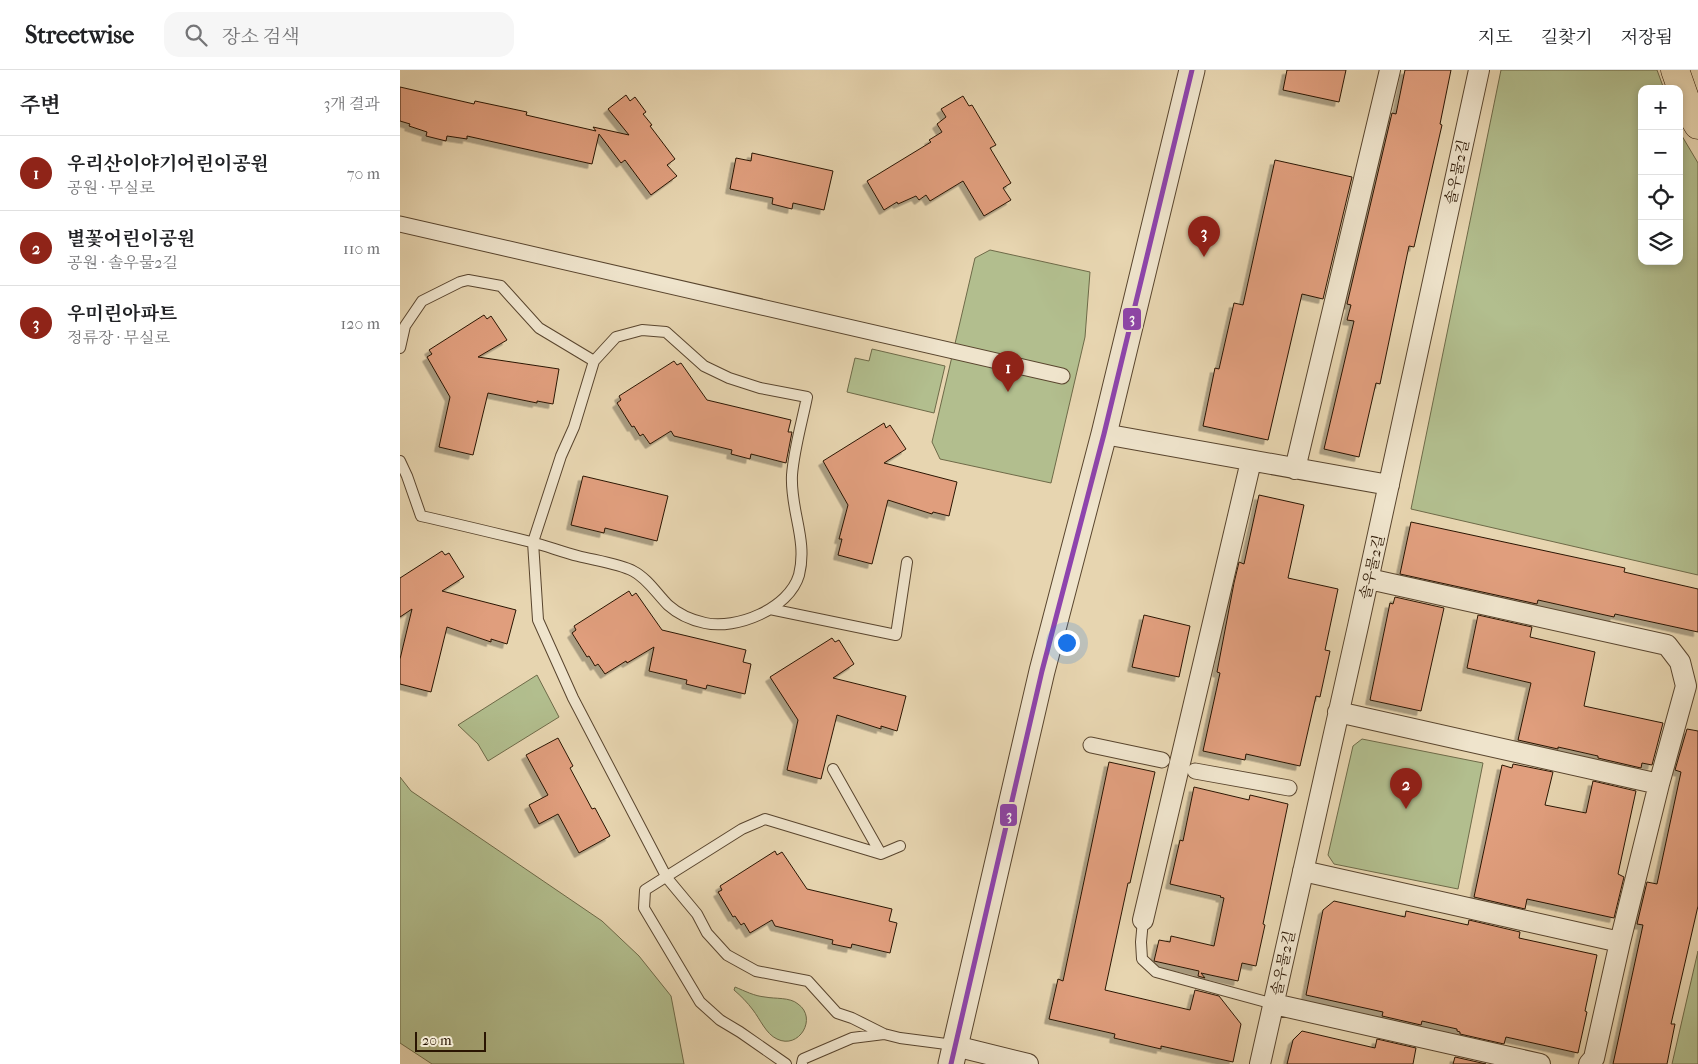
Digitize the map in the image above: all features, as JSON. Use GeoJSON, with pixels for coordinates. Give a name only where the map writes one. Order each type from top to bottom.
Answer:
{"type":"FeatureCollection","features":[{"type":"Feature","properties":{"kind":"highway"},"geometry":{"type":"LineString","coordinates":[[1675,70],[1689,110],[1698,125]]}},
{"type":"Feature","properties":{"kind":"highway"},"geometry":{"type":"LineString","coordinates":[[1692,70],[1698,89]]}},
{"type":"Feature","properties":{"kind":"street"},"geometry":{"type":"LineString","coordinates":[[1028,1064],[953,1055],[1042,671],[1104,434],[1192,70]]}},
{"type":"Feature","properties":{"kind":"street"},"geometry":{"type":"LineString","coordinates":[[1295,468],[1390,70]]}},
{"type":"Feature","properties":{"kind":"street","name":"솔우물2길"},"geometry":{"type":"LineString","coordinates":[[1260,1064],[1390,485],[1479,70]]}},
{"type":"Feature","properties":{"kind":"street"},"geometry":{"type":"LineString","coordinates":[[400,224],[1062,376]]}},
{"type":"Feature","properties":{"kind":"street"},"geometry":{"type":"LineString","coordinates":[[1104,434],[1390,485]]}},
{"type":"Feature","properties":{"kind":"street"},"geometry":{"type":"LineString","coordinates":[[1143,920],[1252,461]]}},
{"type":"Feature","properties":{"kind":"street"},"geometry":{"type":"LineString","coordinates":[[1369,579],[1667,645],[1680,662],[1686,686],[1659,784],[1594,1058],[1589,1064]]}},
{"type":"Feature","properties":{"kind":"street"},"geometry":{"type":"LineString","coordinates":[[1338,712],[1659,784]]}},
{"type":"Feature","properties":{"kind":"street"},"geometry":{"type":"LineString","coordinates":[[1091,746],[1162,760]]}},
{"type":"Feature","properties":{"kind":"street"},"geometry":{"type":"LineString","coordinates":[[1195,771],[1288,788]]}},
{"type":"Feature","properties":{"kind":"street"},"geometry":{"type":"LineString","coordinates":[[1303,871],[1620,942]]}},
{"type":"Feature","properties":{"kind":"street"},"geometry":{"type":"LineString","coordinates":[[1274,1004],[1540,1064]]}},
{"type":"Feature","properties":{"kind":"lane"},"geometry":{"type":"LineString","coordinates":[[400,348],[404,326],[422,301],[460,282],[468,280],[501,286],[539,328],[594,361]]}},
{"type":"Feature","properties":{"kind":"lane"},"geometry":{"type":"LineString","coordinates":[[400,462],[421,516],[533,542],[633,571],[669,605],[686,617],[706,623],[730,624],[751,618],[770,609],[788,594],[798,578],[802,560],[802,537],[795,511],[792,475],[806,397],[760,388],[729,378],[704,366],[666,332],[642,330],[616,337],[594,361],[574,427],[561,456],[533,542],[538,620],[573,698],[666,878],[697,914],[707,934],[726,955],[756,971],[808,981],[837,1013],[852,1018],[884,1034],[953,1055]]}},
{"type":"Feature","properties":{"kind":"lane"},"geometry":{"type":"LineString","coordinates":[[770,609],[896,635],[908,562]]}},
{"type":"Feature","properties":{"kind":"lane"},"geometry":{"type":"LineString","coordinates":[[833,769],[881,854]]}},
{"type":"Feature","properties":{"kind":"lane"},"geometry":{"type":"LineString","coordinates":[[786,1064],[720,1020],[700,1002],[644,908],[645,890],[742,829],[765,819],[881,854],[900,846]]}},
{"type":"Feature","properties":{"kind":"lane"},"geometry":{"type":"LineString","coordinates":[[1143,920],[1142,959],[1156,972],[1274,1004]]}},
{"type":"Feature","properties":{"kind":"lane"},"geometry":{"type":"LineString","coordinates":[[802,1064],[803,1059],[852,1038],[884,1034]]}},
{"type":"Feature","properties":{"kind":"green space"},"geometry":{"type":"Polygon","coordinates":[[[1501,70],[1657,70],[1663,85],[1638,85],[1638,265],[1683,265],[1683,138],[1698,163],[1698,575],[1411,509],[1501,70]]]}},
{"type":"Feature","properties":{"kind":"green space"},"geometry":{"type":"Polygon","coordinates":[[[990,250],[1090,272],[1085,337],[1051,483],[940,459],[932,442],[975,258],[990,250]]]}},
{"type":"Feature","properties":{"kind":"green space"},"geometry":{"type":"Polygon","coordinates":[[[872,349],[945,366],[934,413],[847,392],[855,358],[869,361],[872,349]]]}},
{"type":"Feature","properties":{"kind":"green space"},"geometry":{"type":"Polygon","coordinates":[[[537,675],[559,717],[488,761],[478,744],[458,725],[537,675]]]}},
{"type":"Feature","properties":{"kind":"green space"},"geometry":{"type":"Polygon","coordinates":[[[1362,739],[1483,763],[1458,889],[1334,864],[1328,855],[1353,746],[1362,739]]]}},
{"type":"Feature","properties":{"kind":"green space"},"geometry":{"type":"Polygon","coordinates":[[[400,777],[411,791],[602,921],[639,956],[671,996],[684,1064],[432,1064],[400,1043],[400,777]]]}},
{"type":"Feature","properties":{"kind":"green space"},"geometry":{"type":"Polygon","coordinates":[[[1698,951],[1698,1064],[1672,1064],[1698,951]]]}},
{"type":"Feature","properties":{"kind":"green space"},"geometry":{"type":"Polygon","coordinates":[[[735,987],[757,996],[787,999],[795,1002],[804,1010],[806,1017],[803,1031],[792,1040],[785,1041],[773,1037],[748,1004],[734,990],[735,987]]]}},
{"type":"Feature","properties":{"kind":"building"},"geometry":{"type":"Polygon","coordinates":[[[1287,70],[1346,70],[1339,102],[1283,90],[1287,70]]]}},
{"type":"Feature","properties":{"kind":"building"},"geometry":{"type":"Polygon","coordinates":[[[1405,70],[1451,70],[1440,124],[1442,125],[1414,247],[1409,246],[1380,384],[1376,383],[1359,457],[1324,449],[1354,321],[1347,320],[1351,305],[1347,304],[1392,113],[1396,114],[1405,70]]]}},
{"type":"Feature","properties":{"kind":"building"},"geometry":{"type":"Polygon","coordinates":[[[400,87],[474,104],[475,101],[527,112],[526,115],[596,131],[593,127],[629,135],[608,109],[626,95],[630,101],[635,97],[646,112],[643,114],[652,125],[650,126],[675,159],[667,165],[677,176],[651,195],[625,160],[621,163],[599,134],[592,164],[467,136],[467,139],[447,136],[446,141],[426,136],[427,132],[400,121],[400,87]]]}},
{"type":"Feature","properties":{"kind":"building"},"geometry":{"type":"Polygon","coordinates":[[[963,96],[969,106],[972,105],[996,145],[990,148],[1011,183],[1003,188],[1011,200],[984,216],[963,181],[930,201],[926,195],[919,200],[916,196],[898,204],[897,202],[884,210],[867,181],[931,142],[929,140],[942,132],[937,124],[946,117],[941,109],[963,96]]]}},
{"type":"Feature","properties":{"kind":"building"},"geometry":{"type":"Polygon","coordinates":[[[752,153],[833,171],[824,210],[793,203],[792,209],[772,204],[773,198],[730,189],[736,158],[751,161],[752,153]]]}},
{"type":"Feature","properties":{"kind":"building"},"geometry":{"type":"Polygon","coordinates":[[[1275,160],[1352,177],[1323,299],[1302,294],[1268,440],[1203,426],[1215,368],[1219,369],[1234,303],[1243,305],[1275,160]]]}},
{"type":"Feature","properties":{"kind":"building"},"geometry":{"type":"Polygon","coordinates":[[[484,315],[487,319],[491,316],[507,340],[478,357],[559,369],[553,404],[537,401],[537,403],[488,393],[473,455],[439,447],[450,397],[427,357],[432,354],[429,350],[484,315]]]}},
{"type":"Feature","properties":{"kind":"building"},"geometry":{"type":"Polygon","coordinates":[[[674,361],[677,365],[681,363],[707,400],[791,420],[788,432],[792,432],[786,463],[751,454],[750,459],[731,454],[732,450],[674,436],[671,431],[650,444],[643,434],[640,436],[617,403],[621,400],[619,396],[674,361]]]}},
{"type":"Feature","properties":{"kind":"building"},"geometry":{"type":"Polygon","coordinates":[[[884,423],[886,428],[890,425],[906,449],[884,463],[957,482],[949,516],[933,512],[932,514],[888,500],[872,564],[838,555],[842,539],[839,539],[848,505],[823,461],[884,423]]]}},
{"type":"Feature","properties":{"kind":"building"},"geometry":{"type":"Polygon","coordinates":[[[583,476],[668,496],[657,541],[605,528],[604,533],[571,525],[583,476]]]}},
{"type":"Feature","properties":{"kind":"building"},"geometry":{"type":"Polygon","coordinates":[[[1259,495],[1304,505],[1288,578],[1338,589],[1325,650],[1330,651],[1320,697],[1316,696],[1300,766],[1246,754],[1245,760],[1203,751],[1220,673],[1217,672],[1234,583],[1239,562],[1244,564],[1259,495]]]}},
{"type":"Feature","properties":{"kind":"building"},"geometry":{"type":"Polygon","coordinates":[[[1411,522],[1625,568],[1624,572],[1698,589],[1698,632],[1615,614],[1614,617],[1538,600],[1537,604],[1400,574],[1411,522]]]}},
{"type":"Feature","properties":{"kind":"building"},"geometry":{"type":"Polygon","coordinates":[[[442,551],[445,555],[449,553],[464,577],[442,591],[516,610],[507,644],[491,639],[491,642],[447,627],[431,692],[400,684],[400,659],[412,609],[400,617],[400,578],[442,551]]]}},
{"type":"Feature","properties":{"kind":"building"},"geometry":{"type":"Polygon","coordinates":[[[629,591],[632,596],[636,593],[662,630],[746,650],[743,662],[751,664],[745,694],[707,685],[706,689],[686,684],[687,680],[649,671],[654,647],[605,674],[598,664],[595,666],[572,633],[576,630],[574,626],[629,591]]]}},
{"type":"Feature","properties":{"kind":"building"},"geometry":{"type":"Polygon","coordinates":[[[1395,597],[1444,608],[1421,711],[1370,700],[1390,603],[1393,604],[1395,597]]]}},
{"type":"Feature","properties":{"kind":"building"},"geometry":{"type":"Polygon","coordinates":[[[1144,615],[1190,626],[1179,677],[1132,667],[1144,615]]]}},
{"type":"Feature","properties":{"kind":"building"},"geometry":{"type":"Polygon","coordinates":[[[1478,615],[1532,627],[1530,637],[1595,652],[1584,706],[1663,723],[1652,765],[1642,763],[1641,768],[1598,758],[1598,756],[1518,740],[1531,683],[1467,668],[1478,615]]]}},
{"type":"Feature","properties":{"kind":"building"},"geometry":{"type":"Polygon","coordinates":[[[832,638],[835,642],[839,640],[854,664],[833,678],[906,696],[897,731],[881,726],[881,729],[837,715],[821,779],[787,770],[798,720],[770,677],[832,638]]]}},
{"type":"Feature","properties":{"kind":"building"},"geometry":{"type":"Polygon","coordinates":[[[1687,729],[1698,731],[1698,906],[1671,1024],[1675,1024],[1667,1064],[1613,1064],[1643,925],[1637,924],[1647,882],[1657,884],[1681,772],[1675,770],[1687,729]]]}},
{"type":"Feature","properties":{"kind":"building"},"geometry":{"type":"Polygon","coordinates":[[[558,738],[573,766],[570,768],[592,809],[595,808],[610,836],[579,853],[558,814],[539,824],[529,805],[548,795],[526,755],[558,738]]]}},
{"type":"Feature","properties":{"kind":"building"},"geometry":{"type":"Polygon","coordinates":[[[1109,762],[1155,772],[1130,883],[1128,883],[1105,990],[1190,1010],[1195,990],[1219,996],[1241,1024],[1233,1062],[1161,1046],[1161,1049],[1114,1038],[1115,1034],[1049,1019],[1058,979],[1063,981],[1109,762]]]}},
{"type":"Feature","properties":{"kind":"building"},"geometry":{"type":"Polygon","coordinates":[[[1513,764],[1553,772],[1545,805],[1586,813],[1593,781],[1636,791],[1618,874],[1624,877],[1614,918],[1527,899],[1525,909],[1474,897],[1502,765],[1512,768],[1513,764]]]}},
{"type":"Feature","properties":{"kind":"building"},"geometry":{"type":"Polygon","coordinates":[[[1194,787],[1249,800],[1250,795],[1288,804],[1256,966],[1242,963],[1238,981],[1201,973],[1205,978],[1198,976],[1199,971],[1154,961],[1159,940],[1170,942],[1171,936],[1214,946],[1224,898],[1170,884],[1180,840],[1183,841],[1194,787]]]}},
{"type":"Feature","properties":{"kind":"building"},"geometry":{"type":"Polygon","coordinates":[[[775,851],[777,855],[782,852],[807,889],[892,909],[889,921],[897,923],[890,953],[852,944],[851,948],[832,944],[833,940],[775,926],[772,920],[750,933],[744,923],[741,925],[735,916],[733,917],[718,892],[722,890],[720,886],[775,851]]]}},
{"type":"Feature","properties":{"kind":"building"},"geometry":{"type":"Polygon","coordinates":[[[1334,901],[1405,917],[1406,911],[1468,925],[1469,920],[1520,932],[1519,938],[1597,955],[1578,1053],[1506,1037],[1504,1044],[1460,1034],[1457,1029],[1422,1021],[1421,1025],[1382,1016],[1383,1012],[1306,995],[1323,910],[1334,901]]]}},
{"type":"Feature","properties":{"kind":"building"},"geometry":{"type":"Polygon","coordinates":[[[1302,1031],[1375,1048],[1377,1039],[1416,1048],[1413,1064],[1287,1064],[1293,1040],[1302,1031]]]}},
{"type":"Feature","properties":{"kind":"building"},"geometry":{"type":"Polygon","coordinates":[[[1455,1057],[1486,1064],[1453,1064],[1455,1057]]]}},
{"type":"Feature","properties":{"kind":"transit line","name":"3"},"geometry":{"type":"LineString","coordinates":[[951,1064],[1042,671],[1104,434],[1192,70]]}},
{"type":"Feature","properties":{"kind":"place","name":"우미린아파트"},"geometry":{"type":"Point","coordinates":[1204,257]}},
{"type":"Feature","properties":{"kind":"place","name":"우리산이야기어린이공원"},"geometry":{"type":"Point","coordinates":[1008,392]}},
{"type":"Feature","properties":{"kind":"place","name":"별꽃어린이공원"},"geometry":{"type":"Point","coordinates":[1406,809]}}]}
